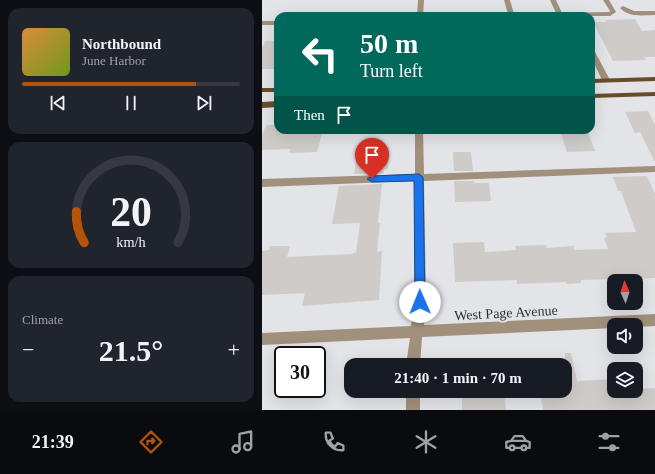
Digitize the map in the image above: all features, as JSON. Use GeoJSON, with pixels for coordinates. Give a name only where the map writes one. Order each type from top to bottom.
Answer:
{"type":"FeatureCollection","features":[{"type":"Feature","properties":{"kind":"main road"},"geometry":{"type":"LineString","coordinates":[[595,81],[655,79]]}},
{"type":"Feature","properties":{"kind":"main road"},"geometry":{"type":"LineString","coordinates":[[262,90],[274,90]]}},
{"type":"Feature","properties":{"kind":"main road"},"geometry":{"type":"LineString","coordinates":[[595,96],[655,94]]}},
{"type":"Feature","properties":{"kind":"main road"},"geometry":{"type":"LineString","coordinates":[[262,105],[274,104]]}},
{"type":"Feature","properties":{"kind":"street"},"geometry":{"type":"LineString","coordinates":[[420,12],[421,0]]}},
{"type":"Feature","properties":{"kind":"street"},"geometry":{"type":"LineString","coordinates":[[507,0],[511,12]]}},
{"type":"Feature","properties":{"kind":"street"},"geometry":{"type":"LineString","coordinates":[[553,0],[559,12]]}},
{"type":"Feature","properties":{"kind":"street"},"geometry":{"type":"LineString","coordinates":[[595,14],[610,14],[613,12],[606,0]]}},
{"type":"Feature","properties":{"kind":"street"},"geometry":{"type":"LineString","coordinates":[[623,8],[631,13],[655,12]]}},
{"type":"Feature","properties":{"kind":"street"},"geometry":{"type":"LineString","coordinates":[[262,23],[274,23]]}},
{"type":"Feature","properties":{"kind":"street"},"geometry":{"type":"LineString","coordinates":[[595,58],[606,80]]}},
{"type":"Feature","properties":{"kind":"street"},"geometry":{"type":"LineString","coordinates":[[415,358],[420,302],[419,134]]}},
{"type":"Feature","properties":{"kind":"street"},"geometry":{"type":"LineString","coordinates":[[262,182],[655,169]]}},
{"type":"Feature","properties":{"kind":"street","name":"West Page Avenue"},"geometry":{"type":"LineString","coordinates":[[262,339],[655,320]]}},
{"type":"Feature","properties":{"kind":"street"},"geometry":{"type":"LineString","coordinates":[[413,398],[413,410]]}},
{"type":"Feature","properties":{"kind":"building"},"geometry":{"type":"Polygon","coordinates":[[[635,19],[642,31],[655,30],[655,57],[644,57],[646,60],[613,61],[595,26],[595,22],[607,22],[605,20],[635,19]]]}},
{"type":"Feature","properties":{"kind":"building"},"geometry":{"type":"Polygon","coordinates":[[[265,41],[274,41],[274,69],[262,69],[262,48],[265,41]]]}},
{"type":"Feature","properties":{"kind":"building"},"geometry":{"type":"Polygon","coordinates":[[[648,111],[655,125],[655,162],[640,132],[635,133],[625,112],[648,111]]]}},
{"type":"Feature","properties":{"kind":"building"},"geometry":{"type":"Polygon","coordinates":[[[266,125],[274,125],[274,134],[322,134],[317,152],[289,153],[290,149],[262,150],[262,135],[266,125]]]}},
{"type":"Feature","properties":{"kind":"building"},"geometry":{"type":"Polygon","coordinates":[[[561,134],[589,134],[595,151],[567,152],[561,134]]]}},
{"type":"Feature","properties":{"kind":"building"},"geometry":{"type":"Polygon","coordinates":[[[358,147],[389,147],[388,169],[384,170],[383,174],[354,174],[358,147]]]}},
{"type":"Feature","properties":{"kind":"building"},"geometry":{"type":"Polygon","coordinates":[[[453,152],[471,152],[473,171],[454,171],[453,152]]]}},
{"type":"Feature","properties":{"kind":"building"},"geometry":{"type":"Polygon","coordinates":[[[647,176],[655,194],[655,278],[643,278],[643,274],[607,274],[607,279],[581,280],[581,283],[566,284],[566,282],[517,284],[517,280],[455,282],[453,243],[484,242],[485,252],[516,250],[515,246],[546,245],[547,248],[574,246],[574,250],[608,249],[604,238],[607,238],[605,233],[636,232],[621,191],[618,191],[613,177],[647,176]]]}},
{"type":"Feature","properties":{"kind":"building"},"geometry":{"type":"Polygon","coordinates":[[[454,181],[489,183],[491,201],[455,202],[454,181]]]}},
{"type":"Feature","properties":{"kind":"building"},"geometry":{"type":"Polygon","coordinates":[[[382,184],[377,252],[382,251],[379,300],[302,306],[305,293],[262,295],[262,251],[269,250],[270,246],[290,246],[287,257],[356,253],[360,223],[332,224],[339,186],[382,184]]]}},
{"type":"Feature","properties":{"kind":"building"},"geometry":{"type":"Polygon","coordinates":[[[565,353],[571,353],[577,381],[607,379],[607,398],[643,398],[643,389],[655,388],[655,410],[543,410],[541,398],[572,398],[572,358],[565,358],[565,353]]]}},
{"type":"Feature","properties":{"kind":"building"},"geometry":{"type":"Polygon","coordinates":[[[462,398],[505,398],[506,410],[462,410],[462,398]]]}},
{"type":"Feature","properties":{"kind":"route"},"geometry":{"type":"LineString","coordinates":[[372,179],[419,177],[420,302]]}}]}
